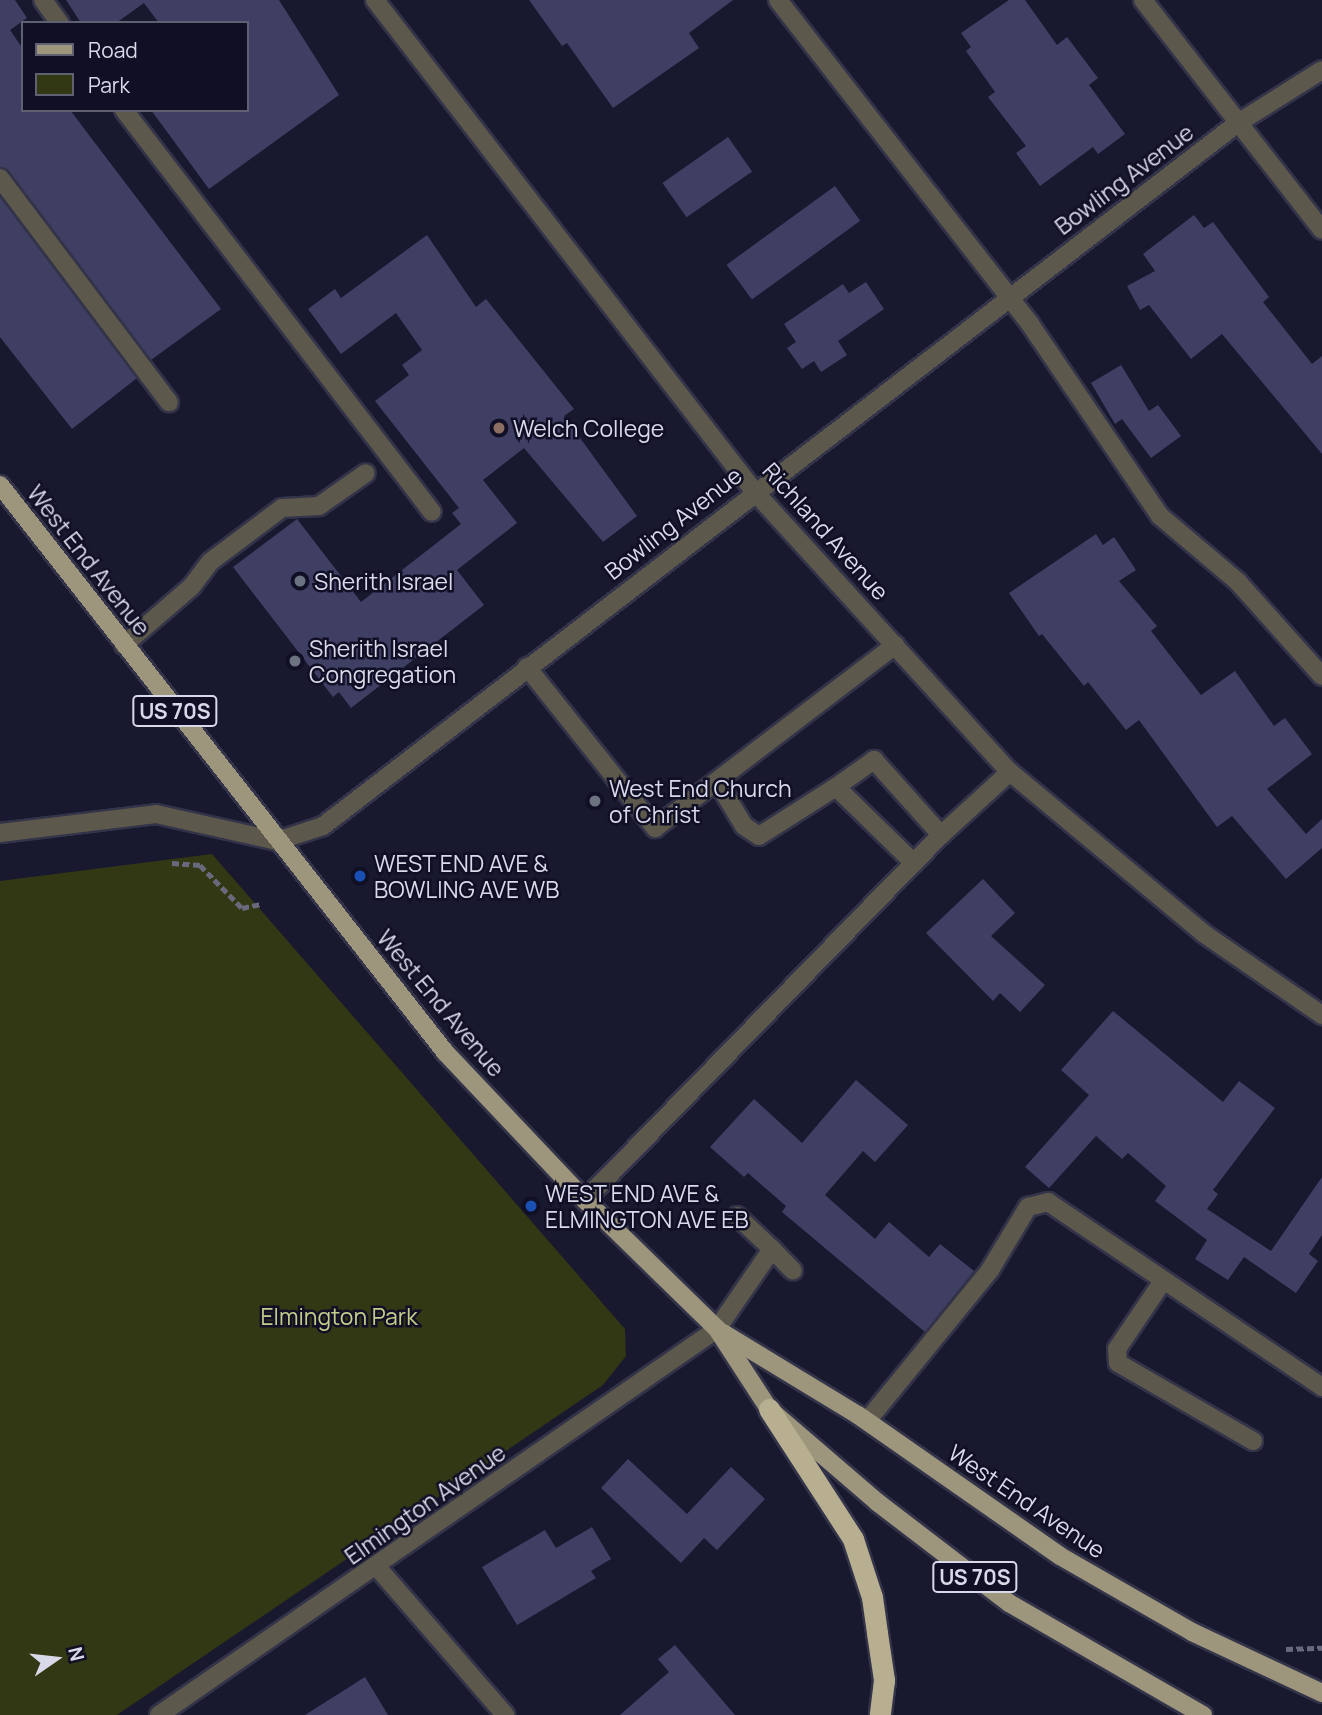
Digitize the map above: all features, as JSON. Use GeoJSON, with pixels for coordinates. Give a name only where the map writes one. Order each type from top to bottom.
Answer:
{"type":"FeatureCollection","features":[{"type":"Feature","properties":{"kind":"highway"},"geometry":{"type":"LineString","coordinates":[[769,1409],[853,1539],[872,1597],[884,1680],[880,1715]]}},
{"type":"Feature","properties":{"kind":"main road","name":"West End Avenue"},"geometry":{"type":"LineString","coordinates":[[0,485],[445,1052],[585,1200],[717,1329],[769,1409],[877,1502],[1009,1602],[1203,1715]]}},
{"type":"Feature","properties":{"kind":"main road","name":"West End Avenue"},"geometry":{"type":"LineString","coordinates":[[717,1329],[867,1421],[1060,1556],[1192,1632],[1322,1693]]}},
{"type":"Feature","properties":{"kind":"street"},"geometry":{"type":"LineString","coordinates":[[43,0],[59,21]]}},
{"type":"Feature","properties":{"kind":"street","name":"Richland Avenue"},"geometry":{"type":"LineString","coordinates":[[375,0],[754,491],[1010,772],[1203,933],[1322,1015]]}},
{"type":"Feature","properties":{"kind":"street"},"geometry":{"type":"LineString","coordinates":[[778,0],[1009,297],[1160,516],[1238,582],[1322,676]]}},
{"type":"Feature","properties":{"kind":"street"},"geometry":{"type":"LineString","coordinates":[[1143,0],[1322,230]]}},
{"type":"Feature","properties":{"kind":"street","name":"Bowling Avenue"},"geometry":{"type":"LineString","coordinates":[[277,841],[323,826],[754,491],[1238,123],[1322,70]]}},
{"type":"Feature","properties":{"kind":"street"},"geometry":{"type":"LineString","coordinates":[[126,112],[432,512]]}},
{"type":"Feature","properties":{"kind":"street"},"geometry":{"type":"LineString","coordinates":[[0,178],[169,402]]}},
{"type":"Feature","properties":{"kind":"street"},"geometry":{"type":"LineString","coordinates":[[124,645],[192,586],[210,562],[282,508],[319,506],[366,472]]}},
{"type":"Feature","properties":{"kind":"street"},"geometry":{"type":"LineString","coordinates":[[527,667],[655,828],[895,645]]}},
{"type":"Feature","properties":{"kind":"street"},"geometry":{"type":"LineString","coordinates":[[717,781],[744,826],[759,836],[874,761],[941,835]]}},
{"type":"Feature","properties":{"kind":"street"},"geometry":{"type":"LineString","coordinates":[[585,1200],[941,835],[1010,772]]}},
{"type":"Feature","properties":{"kind":"street"},"geometry":{"type":"LineString","coordinates":[[836,787],[914,863]]}},
{"type":"Feature","properties":{"kind":"street"},"geometry":{"type":"LineString","coordinates":[[0,833],[156,814],[277,841]]}},
{"type":"Feature","properties":{"kind":"street"},"geometry":{"type":"LineString","coordinates":[[867,1421],[990,1270],[1027,1208],[1048,1202],[1322,1387]]}},
{"type":"Feature","properties":{"kind":"street"},"geometry":{"type":"LineString","coordinates":[[737,1216],[793,1271]]}},
{"type":"Feature","properties":{"kind":"street"},"geometry":{"type":"LineString","coordinates":[[717,1329],[772,1249]]}},
{"type":"Feature","properties":{"kind":"street"},"geometry":{"type":"LineString","coordinates":[[1163,1281],[1117,1349],[1118,1363],[1253,1441]]}},
{"type":"Feature","properties":{"kind":"street","name":"Elmington Avenue"},"geometry":{"type":"LineString","coordinates":[[159,1715],[377,1567],[717,1329]]}},
{"type":"Feature","properties":{"kind":"street"},"geometry":{"type":"LineString","coordinates":[[377,1567],[505,1715]]}},
{"type":"Feature","properties":{"kind":"path"},"geometry":{"type":"LineString","coordinates":[[172,863],[200,864],[242,908],[261,904]]}},
{"type":"Feature","properties":{"kind":"path"},"geometry":{"type":"LineString","coordinates":[[1286,1649],[1322,1648]]}},
{"type":"Feature","properties":{"kind":"green space","name":"Elmington Park"},"geometry":{"type":"Polygon","coordinates":[[[212,854],[625,1329],[626,1356],[603,1385],[117,1715],[0,1715],[0,881],[212,854]]]}},
{"type":"Feature","properties":{"kind":"building"},"geometry":{"type":"Polygon","coordinates":[[[0,0],[15,0],[27,18],[10,30],[21,46],[21,112],[72,112],[221,309],[151,360],[9,171],[0,167],[0,0]]]}},
{"type":"Feature","properties":{"kind":"building"},"geometry":{"type":"Polygon","coordinates":[[[66,0],[279,0],[339,95],[209,189],[152,112],[248,112],[248,21],[158,21],[144,3],[119,21],[80,21],[66,0]]]}},
{"type":"Feature","properties":{"kind":"building"},"geometry":{"type":"Polygon","coordinates":[[[529,0],[733,0],[689,33],[699,48],[613,108],[567,43],[562,46],[529,0]]]}},
{"type":"Feature","properties":{"kind":"building"},"geometry":{"type":"Polygon","coordinates":[[[1009,0],[1025,0],[1057,45],[1067,37],[1098,78],[1089,85],[1125,134],[1098,154],[1093,147],[1040,186],[1016,153],[1026,146],[988,97],[995,92],[966,51],[971,47],[961,33],[1009,0]]]}},
{"type":"Feature","properties":{"kind":"building"},"geometry":{"type":"Polygon","coordinates":[[[728,137],[752,171],[687,217],[662,183],[728,137]]]}},
{"type":"Feature","properties":{"kind":"building"},"geometry":{"type":"Polygon","coordinates":[[[835,186],[860,221],[752,300],[727,265],[835,186]]]}},
{"type":"Feature","properties":{"kind":"building"},"geometry":{"type":"Polygon","coordinates":[[[0,197],[137,378],[72,429],[0,337],[0,197]]]}},
{"type":"Feature","properties":{"kind":"building"},"geometry":{"type":"Polygon","coordinates":[[[1194,215],[1204,228],[1213,222],[1269,297],[1263,302],[1312,364],[1322,356],[1322,454],[1222,334],[1191,359],[1149,305],[1140,310],[1127,286],[1155,271],[1143,254],[1194,215]]]}},
{"type":"Feature","properties":{"kind":"building"},"geometry":{"type":"Polygon","coordinates":[[[427,235],[476,307],[486,299],[574,409],[564,416],[637,516],[603,542],[524,448],[483,480],[517,523],[457,570],[484,605],[351,708],[339,692],[333,697],[233,567],[297,519],[361,602],[461,524],[452,513],[459,508],[375,401],[409,375],[402,365],[422,350],[396,313],[341,354],[308,309],[335,289],[341,298],[427,235]]]}},
{"type":"Feature","properties":{"kind":"building"},"geometry":{"type":"Polygon","coordinates":[[[866,282],[884,309],[838,341],[847,355],[821,372],[814,361],[802,369],[787,348],[796,342],[784,324],[843,284],[849,293],[866,282]]]}},
{"type":"Feature","properties":{"kind":"building"},"geometry":{"type":"Polygon","coordinates":[[[1121,365],[1149,411],[1158,405],[1181,436],[1151,458],[1122,419],[1115,424],[1091,383],[1121,365]]]}},
{"type":"Feature","properties":{"kind":"building"},"geometry":{"type":"Polygon","coordinates":[[[1096,534],[1103,545],[1114,537],[1136,570],[1119,581],[1157,626],[1151,631],[1201,695],[1235,671],[1274,726],[1285,718],[1312,754],[1267,789],[1306,834],[1322,819],[1322,848],[1286,879],[1232,816],[1217,827],[1139,720],[1126,730],[1088,682],[1084,686],[1042,634],[1039,636],[1009,593],[1096,534]]]}},
{"type":"Feature","properties":{"kind":"building"},"geometry":{"type":"Polygon","coordinates":[[[983,879],[1015,913],[991,936],[1045,985],[1020,1012],[1000,993],[993,1001],[926,933],[983,879]]]}},
{"type":"Feature","properties":{"kind":"building"},"geometry":{"type":"Polygon","coordinates":[[[1113,1011],[1223,1102],[1239,1081],[1275,1108],[1213,1190],[1218,1194],[1207,1209],[1271,1251],[1322,1177],[1322,1235],[1309,1254],[1318,1261],[1296,1293],[1244,1257],[1228,1280],[1195,1259],[1207,1240],[1155,1201],[1166,1186],[1128,1153],[1122,1159],[1096,1136],[1049,1188],[1025,1167],[1089,1095],[1061,1070],[1113,1011]]]}},
{"type":"Feature","properties":{"kind":"building"},"geometry":{"type":"Polygon","coordinates":[[[856,1080],[908,1125],[875,1162],[863,1151],[825,1195],[875,1239],[889,1222],[929,1257],[940,1244],[974,1271],[925,1332],[782,1212],[786,1206],[748,1173],[744,1177],[710,1147],[754,1099],[802,1143],[856,1080]]]}},
{"type":"Feature","properties":{"kind":"building"},"geometry":{"type":"Polygon","coordinates":[[[628,1459],[687,1514],[731,1467],[765,1499],[717,1550],[704,1538],[681,1563],[601,1488],[628,1459]]]}},
{"type":"Feature","properties":{"kind":"building"},"geometry":{"type":"Polygon","coordinates":[[[592,1527],[611,1559],[591,1571],[596,1578],[517,1625],[482,1567],[545,1530],[556,1548],[592,1527]]]}},
{"type":"Feature","properties":{"kind":"building"},"geometry":{"type":"Polygon","coordinates":[[[675,1645],[735,1715],[620,1715],[669,1672],[658,1659],[675,1645]]]}},
{"type":"Feature","properties":{"kind":"building"},"geometry":{"type":"Polygon","coordinates":[[[365,1677],[388,1715],[305,1715],[365,1677]]]}},
{"type":"Feature","properties":{"kind":"place","name":"Welch College"},"geometry":{"type":"Point","coordinates":[499,428]}},
{"type":"Feature","properties":{"kind":"place","name":"Sherith Israel"},"geometry":{"type":"Point","coordinates":[300,581]}},
{"type":"Feature","properties":{"kind":"place","name":"Sherith Israel Congregation"},"geometry":{"type":"Point","coordinates":[295,661]}},
{"type":"Feature","properties":{"kind":"place","name":"West End Church of Christ"},"geometry":{"type":"Point","coordinates":[595,801]}},
{"type":"Feature","properties":{"kind":"place","name":"WEST END AVE & BOWLING AVE WB"},"geometry":{"type":"Point","coordinates":[360,876]}},
{"type":"Feature","properties":{"kind":"place","name":"WEST END AVE & ELMINGTON AVE EB"},"geometry":{"type":"Point","coordinates":[531,1206]}}]}
